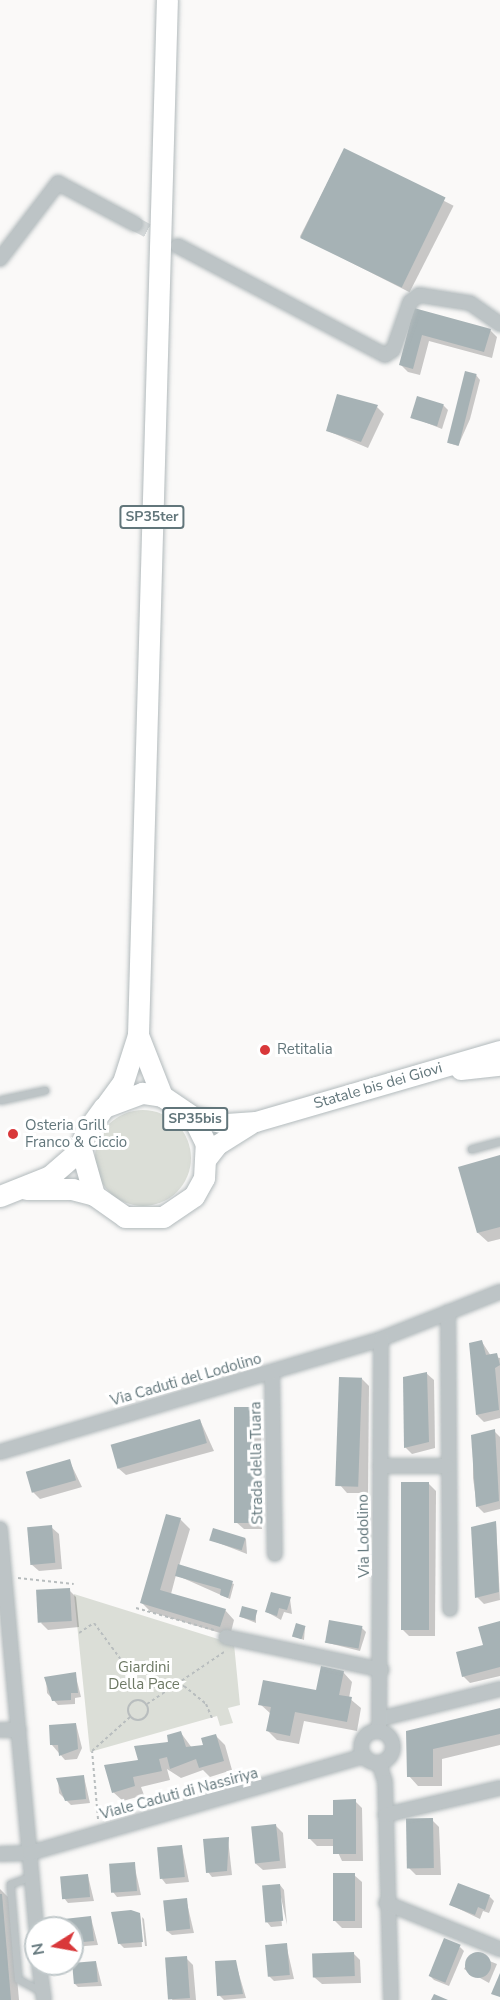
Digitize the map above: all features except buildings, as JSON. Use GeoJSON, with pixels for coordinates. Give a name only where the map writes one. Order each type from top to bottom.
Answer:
{"type":"FeatureCollection","features":[{"type":"Feature","properties":{"kind":"main road","name":"SP35ter"},"geometry":{"type":"LineString","coordinates":[[104,1107],[123,1082],[138,1035],[166,0]]}},
{"type":"Feature","properties":{"kind":"main road","name":"SP35ter"},"geometry":{"type":"LineString","coordinates":[[138,1035],[150,1077],[162,1096]]}},
{"type":"Feature","properties":{"kind":"main road","name":"Statale bis dei Giovi"},"geometry":{"type":"LineString","coordinates":[[94,1195],[125,1217],[163,1217],[195,1196],[207,1160],[231,1134],[256,1122],[500,1051]]}},
{"type":"Feature","properties":{"kind":"main road"},"geometry":{"type":"LineString","coordinates":[[428,1072],[500,1066]]}},
{"type":"Feature","properties":{"kind":"main road","name":"SP35bis"},"geometry":{"type":"LineString","coordinates":[[104,1107],[142,1093],[162,1096]]}},
{"type":"Feature","properties":{"kind":"main road","name":"Statale bis dei Giovi"},"geometry":{"type":"LineString","coordinates":[[162,1096],[194,1117],[227,1124],[256,1122]]}},
{"type":"Feature","properties":{"kind":"main road"},"geometry":{"type":"LineString","coordinates":[[0,1196],[26,1189],[94,1195],[81,1149],[85,1133],[104,1107]]}},
{"type":"Feature","properties":{"kind":"main road","name":"SP35bis"},"geometry":{"type":"LineString","coordinates":[[194,1117],[207,1160]]}},
{"type":"Feature","properties":{"kind":"main road"},"geometry":{"type":"LineString","coordinates":[[26,1189],[81,1149]]}},
{"type":"Feature","properties":{"kind":"street"},"geometry":{"type":"LineString","coordinates":[[0,259],[58,183],[135,224]]}},
{"type":"Feature","properties":{"kind":"street"},"geometry":{"type":"LineString","coordinates":[[178,246],[385,355],[393,350],[410,302],[419,295],[470,303],[500,324]]}},
{"type":"Feature","properties":{"kind":"street"},"geometry":{"type":"LineString","coordinates":[[381,1339],[500,1292]]}},
{"type":"Feature","properties":{"kind":"street"},"geometry":{"type":"LineString","coordinates":[[448,1312],[447,1466],[450,1609]]}},
{"type":"Feature","properties":{"kind":"street","name":"Via Caduti del Lodolino"},"geometry":{"type":"LineString","coordinates":[[0,1452],[381,1339]]}},
{"type":"Feature","properties":{"kind":"street","name":"Via Lodolino"},"geometry":{"type":"LineString","coordinates":[[381,1339],[381,1725]]}},
{"type":"Feature","properties":{"kind":"street","name":"Strada della Tuara"},"geometry":{"type":"LineString","coordinates":[[272,1372],[275,1554]]}},
{"type":"Feature","properties":{"kind":"street"},"geometry":{"type":"LineString","coordinates":[[380,1466],[447,1466]]}},
{"type":"Feature","properties":{"kind":"street"},"geometry":{"type":"LineString","coordinates":[[0,1530],[35,1916]]}},
{"type":"Feature","properties":{"kind":"street"},"geometry":{"type":"LineString","coordinates":[[232,1640],[382,1670]]}},
{"type":"Feature","properties":{"kind":"street"},"geometry":{"type":"LineString","coordinates":[[379,1763],[364,1756],[364,1739],[381,1725],[500,1689]]}},
{"type":"Feature","properties":{"kind":"street"},"geometry":{"type":"LineString","coordinates":[[379,1763],[393,1752],[393,1743],[381,1725]]}},
{"type":"Feature","properties":{"kind":"street"},"geometry":{"type":"LineString","coordinates":[[0,1730],[19,1730]]}},
{"type":"Feature","properties":{"kind":"street","name":"Viale Caduti di Nassiriya"},"geometry":{"type":"LineString","coordinates":[[0,1854],[30,1852],[364,1756]]}},
{"type":"Feature","properties":{"kind":"street"},"geometry":{"type":"LineString","coordinates":[[379,1763],[385,1815],[386,1904],[391,2000]]}},
{"type":"Feature","properties":{"kind":"street"},"geometry":{"type":"LineString","coordinates":[[385,1815],[500,1788]]}},
{"type":"Feature","properties":{"kind":"street"},"geometry":{"type":"LineString","coordinates":[[386,1904],[500,1949]]}},
{"type":"Feature","properties":{"kind":"street"},"geometry":{"type":"LineString","coordinates":[[40,1976],[43,1996]]}},
{"type":"Feature","properties":{"kind":"lane"},"geometry":{"type":"LineString","coordinates":[[0,1100],[45,1090]]}},
{"type":"Feature","properties":{"kind":"lane"},"geometry":{"type":"LineString","coordinates":[[471,1149],[500,1141]]}},
{"type":"Feature","properties":{"kind":"lane"},"geometry":{"type":"LineString","coordinates":[[32,1876],[10,1884],[18,1979],[43,1996]]}},
{"type":"Feature","properties":{"kind":"path"},"geometry":{"type":"LineString","coordinates":[[15,1578],[75,1584]]}},
{"type":"Feature","properties":{"kind":"path"},"geometry":{"type":"LineString","coordinates":[[136,1608],[232,1640]]}},
{"type":"Feature","properties":{"kind":"path"},"geometry":{"type":"LineString","coordinates":[[79,1633],[94,1623],[141,1687],[173,1685],[192,1690],[212,1718]]}},
{"type":"Feature","properties":{"kind":"path"},"geometry":{"type":"LineString","coordinates":[[130,1717],[131,1702],[147,1704],[232,1640]]}},
{"type":"Feature","properties":{"kind":"path"},"geometry":{"type":"LineString","coordinates":[[99,1833],[92,1751],[130,1717],[146,1717],[147,1704]]}},
{"type":"Feature","properties":{"kind":"green space"},"geometry":{"type":"Polygon","coordinates":[[[143,1110],[161,1113],[177,1124],[188,1140],[191,1158],[188,1176],[177,1192],[161,1203],[143,1206],[125,1203],[109,1192],[98,1176],[95,1158],[98,1140],[109,1124],[125,1113],[143,1110]]]}},
{"type":"Feature","properties":{"kind":"green space","name":"Giardini Della Pace"},"geometry":{"type":"Polygon","coordinates":[[[74,1594],[234,1644],[240,1705],[228,1708],[233,1723],[220,1726],[217,1716],[90,1752],[74,1594]]]}},
{"type":"Feature","properties":{"kind":"tunnel"},"geometry":{"type":"LineString","coordinates":[[135,224],[165,240]]}},
{"type":"Feature","properties":{"kind":"place","name":"Retitalia"},"geometry":{"type":"Point","coordinates":[265,1050]}},
{"type":"Feature","properties":{"kind":"place","name":"Osteria Grill Franco & Ciccio"},"geometry":{"type":"Point","coordinates":[13,1134]}}]}
